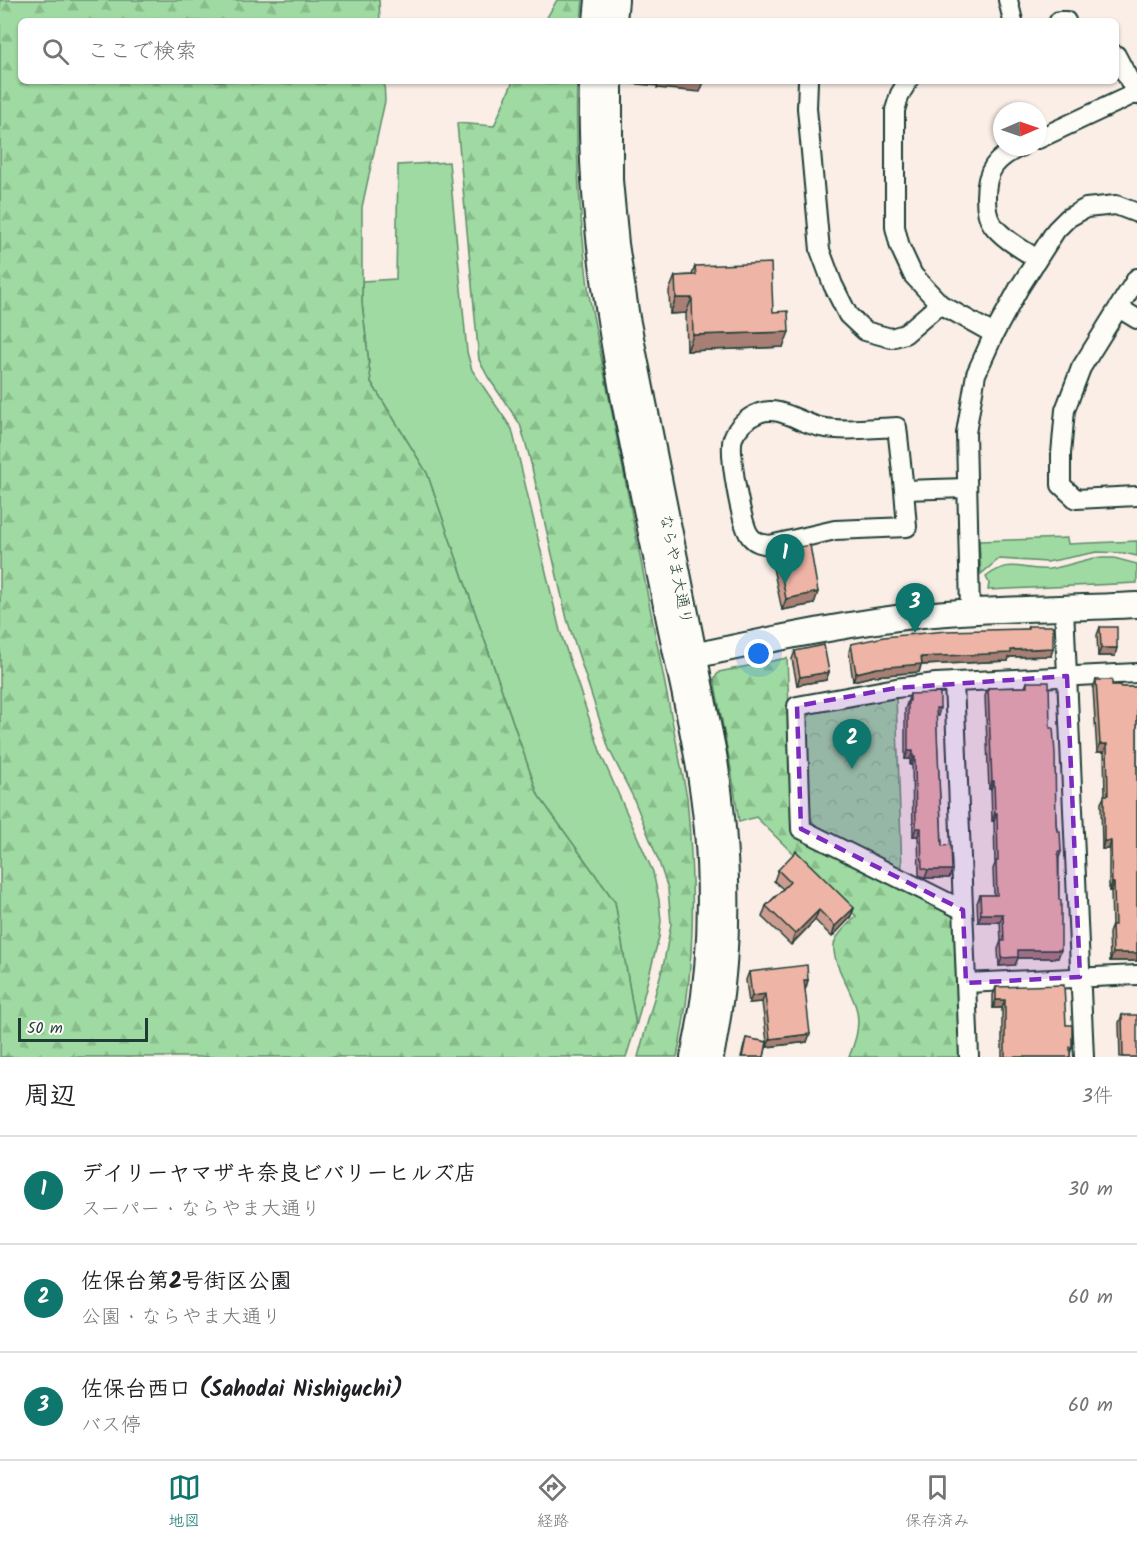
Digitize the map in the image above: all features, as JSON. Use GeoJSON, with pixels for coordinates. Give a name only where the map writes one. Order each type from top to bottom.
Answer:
{"type":"FeatureCollection","features":[{"type":"Feature","properties":{"kind":"street"},"geometry":{"type":"LineString","coordinates":[[596,18],[598,0]]}},
{"type":"Feature","properties":{"kind":"street"},"geometry":{"type":"LineString","coordinates":[[614,18],[616,0]]}},
{"type":"Feature","properties":{"kind":"street"},"geometry":{"type":"LineString","coordinates":[[1008,0],[1012,18]]}},
{"type":"Feature","properties":{"kind":"street"},"geometry":{"type":"LineString","coordinates":[[1047,135],[1136,94],[1119,61]]}},
{"type":"Feature","properties":{"kind":"street","name":"ならやま大通り"},"geometry":{"type":"LineString","coordinates":[[592,84],[591,118],[596,216],[604,288],[615,355],[685,657],[714,754],[722,808],[728,897],[725,967],[711,1057]]}},
{"type":"Feature","properties":{"kind":"street","name":"ならやま大通り"},"geometry":{"type":"LineString","coordinates":[[610,84],[610,180],[617,254],[685,657],[709,863],[709,925],[704,992],[693,1057]]}},
{"type":"Feature","properties":{"kind":"street"},"geometry":{"type":"LineString","coordinates":[[808,84],[807,108],[820,250],[833,285],[848,315],[865,331],[891,338],[905,334],[940,304]]}},
{"type":"Feature","properties":{"kind":"street"},"geometry":{"type":"LineString","coordinates":[[906,84],[895,110],[895,227],[900,247],[914,275],[940,304],[994,334]]}},
{"type":"Feature","properties":{"kind":"street"},"geometry":{"type":"LineString","coordinates":[[1005,156],[992,168],[986,182],[986,206],[990,222],[1001,235],[1037,259]]}},
{"type":"Feature","properties":{"kind":"street"},"geometry":{"type":"LineString","coordinates":[[970,611],[966,433],[976,374],[994,334],[1056,230],[1068,218],[1086,208],[1116,205],[1137,213]]}},
{"type":"Feature","properties":{"kind":"street"},"geometry":{"type":"LineString","coordinates":[[1137,278],[1081,368],[1065,410],[1061,454],[1061,485],[1076,498],[1137,496]]}},
{"type":"Feature","properties":{"kind":"street"},"geometry":{"type":"LineString","coordinates":[[1119,308],[1137,319]]}},
{"type":"Feature","properties":{"kind":"street"},"geometry":{"type":"LineString","coordinates":[[772,411],[822,428],[897,427],[904,490],[907,527],[835,530],[770,545],[759,544],[750,537],[745,527],[733,466],[731,449],[733,437],[745,421],[760,413],[772,411]]}},
{"type":"Feature","properties":{"kind":"street"},"geometry":{"type":"LineString","coordinates":[[904,490],[966,488]]}},
{"type":"Feature","properties":{"kind":"street"},"geometry":{"type":"LineString","coordinates":[[685,657],[822,629],[905,617],[970,611],[1137,605]]}},
{"type":"Feature","properties":{"kind":"street"},"geometry":{"type":"LineString","coordinates":[[1064,608],[1084,1057]]}},
{"type":"Feature","properties":{"kind":"street"},"geometry":{"type":"LineString","coordinates":[[963,910],[801,829],[797,706],[896,688],[954,682],[1137,673]]}},
{"type":"Feature","properties":{"kind":"street"},"geometry":{"type":"LineString","coordinates":[[954,682],[969,1057]]}},
{"type":"Feature","properties":{"kind":"street"},"geometry":{"type":"LineString","coordinates":[[966,983],[1137,975]]}},
{"type":"Feature","properties":{"kind":"highlighted area"},"geometry":{"type":"Polygon","coordinates":[[[1067,676],[1080,977],[966,983],[963,910],[801,829],[797,706],[896,688],[1067,676]]]}},
{"type":"Feature","properties":{"kind":"green space"},"geometry":{"type":"Polygon","coordinates":[[[0,0],[379,0],[380,18],[18,18],[18,84],[384,84],[385,101],[362,207],[362,303],[371,382],[427,473],[538,795],[615,902],[636,1026],[626,1057],[0,1057],[0,0]]]}},
{"type":"Feature","properties":{"kind":"green space"},"geometry":{"type":"Polygon","coordinates":[[[557,0],[583,0],[581,18],[547,18],[557,0]]]}},
{"type":"Feature","properties":{"kind":"green space"},"geometry":{"type":"Polygon","coordinates":[[[512,84],[577,84],[579,188],[589,295],[687,797],[692,896],[691,959],[677,1057],[638,1057],[664,962],[671,924],[668,889],[633,797],[609,749],[567,619],[520,424],[479,360],[457,123],[494,126],[512,84]]]}},
{"type":"Feature","properties":{"kind":"green space"},"geometry":{"type":"Polygon","coordinates":[[[449,162],[467,352],[472,370],[512,429],[560,631],[602,757],[653,872],[661,921],[636,1026],[615,902],[538,795],[427,473],[371,382],[362,303],[362,281],[396,279],[398,165],[449,162]]]}},
{"type":"Feature","properties":{"kind":"green space"},"geometry":{"type":"Polygon","coordinates":[[[1067,538],[1068,544],[1137,541],[1137,556],[1097,552],[1047,562],[999,559],[981,574],[979,541],[1067,538]]]}},
{"type":"Feature","properties":{"kind":"green space"},"geometry":{"type":"Polygon","coordinates":[[[1095,558],[1114,558],[1137,564],[1137,583],[988,590],[989,583],[986,577],[1003,568],[1016,566],[1049,569],[1095,558]]]}},
{"type":"Feature","properties":{"kind":"green space"},"geometry":{"type":"Polygon","coordinates":[[[787,658],[794,833],[949,911],[956,922],[962,1057],[849,1057],[855,1040],[858,1018],[855,1004],[838,967],[834,949],[837,938],[856,916],[756,817],[739,822],[714,679],[719,672],[787,658]]]}},
{"type":"Feature","properties":{"kind":"green space"},"geometry":{"type":"Polygon","coordinates":[[[896,696],[902,871],[816,827],[809,816],[804,721],[814,711],[896,696]]]}},
{"type":"Feature","properties":{"kind":"building"},"geometry":{"type":"Polygon","coordinates":[[[771,263],[773,312],[788,311],[789,332],[693,335],[692,298],[676,298],[675,276],[696,275],[695,266],[771,263]]]}},
{"type":"Feature","properties":{"kind":"building"},"geometry":{"type":"Polygon","coordinates":[[[810,545],[818,592],[786,599],[777,551],[810,545]]]}},
{"type":"Feature","properties":{"kind":"building"},"geometry":{"type":"Polygon","coordinates":[[[1028,626],[1053,626],[1053,648],[1011,650],[1011,653],[921,657],[922,664],[877,668],[856,673],[851,644],[884,637],[946,631],[1028,629],[1028,626]]]}},
{"type":"Feature","properties":{"kind":"building"},"geometry":{"type":"Polygon","coordinates":[[[1100,627],[1117,627],[1117,648],[1101,648],[1100,627]]]}},
{"type":"Feature","properties":{"kind":"building"},"geometry":{"type":"Polygon","coordinates":[[[824,645],[829,672],[800,677],[795,651],[824,645]]]}},
{"type":"Feature","properties":{"kind":"building"},"geometry":{"type":"Polygon","coordinates":[[[1096,680],[1112,680],[1112,685],[1121,685],[1121,687],[1137,687],[1137,953],[1113,953],[1112,925],[1115,925],[1111,841],[1104,841],[1104,795],[1108,795],[1107,744],[1100,744],[1096,680]]]}},
{"type":"Feature","properties":{"kind":"building"},"geometry":{"type":"Polygon","coordinates":[[[1027,682],[1049,682],[1050,728],[1053,728],[1055,753],[1056,824],[1057,831],[1060,831],[1061,852],[1058,852],[1061,950],[1018,950],[1018,957],[1002,958],[1003,914],[981,914],[980,895],[997,895],[997,813],[995,813],[994,781],[992,781],[988,688],[1027,687],[1027,682]]]}},
{"type":"Feature","properties":{"kind":"building"},"geometry":{"type":"Polygon","coordinates":[[[940,693],[940,708],[936,708],[942,846],[951,845],[952,870],[928,870],[922,868],[921,828],[916,828],[915,757],[913,757],[913,751],[908,751],[908,701],[910,701],[910,694],[940,693]]]}},
{"type":"Feature","properties":{"kind":"building"},"geometry":{"type":"Polygon","coordinates":[[[796,851],[854,908],[835,926],[819,910],[795,934],[766,906],[790,882],[778,870],[796,851]]]}},
{"type":"Feature","properties":{"kind":"building"},"geometry":{"type":"Polygon","coordinates":[[[807,965],[808,980],[804,980],[810,1034],[770,1039],[765,994],[752,996],[749,972],[807,965]]]}},
{"type":"Feature","properties":{"kind":"building"},"geometry":{"type":"Polygon","coordinates":[[[1064,985],[1066,1025],[1072,1025],[1070,1057],[1005,1057],[1005,1000],[996,1000],[996,987],[1064,985]]]}},
{"type":"Feature","properties":{"kind":"building"},"geometry":{"type":"Polygon","coordinates":[[[1122,1015],[1137,1015],[1137,1057],[1123,1057],[1122,1015]]]}},
{"type":"Feature","properties":{"kind":"building"},"geometry":{"type":"Polygon","coordinates":[[[746,1038],[767,1042],[764,1057],[742,1057],[746,1038]]]}},
{"type":"Feature","properties":{"kind":"place","name":"デイリーヤマザキ奈良ビバリーヒルズ店"},"geometry":{"type":"Point","coordinates":[785,584]}},
{"type":"Feature","properties":{"kind":"place","name":"佐保台西口 (Sahodai Nishiguchi)"},"geometry":{"type":"Point","coordinates":[915,633]}},
{"type":"Feature","properties":{"kind":"place","name":"佐保台第2号街区公園"},"geometry":{"type":"Point","coordinates":[852,769]}}]}
